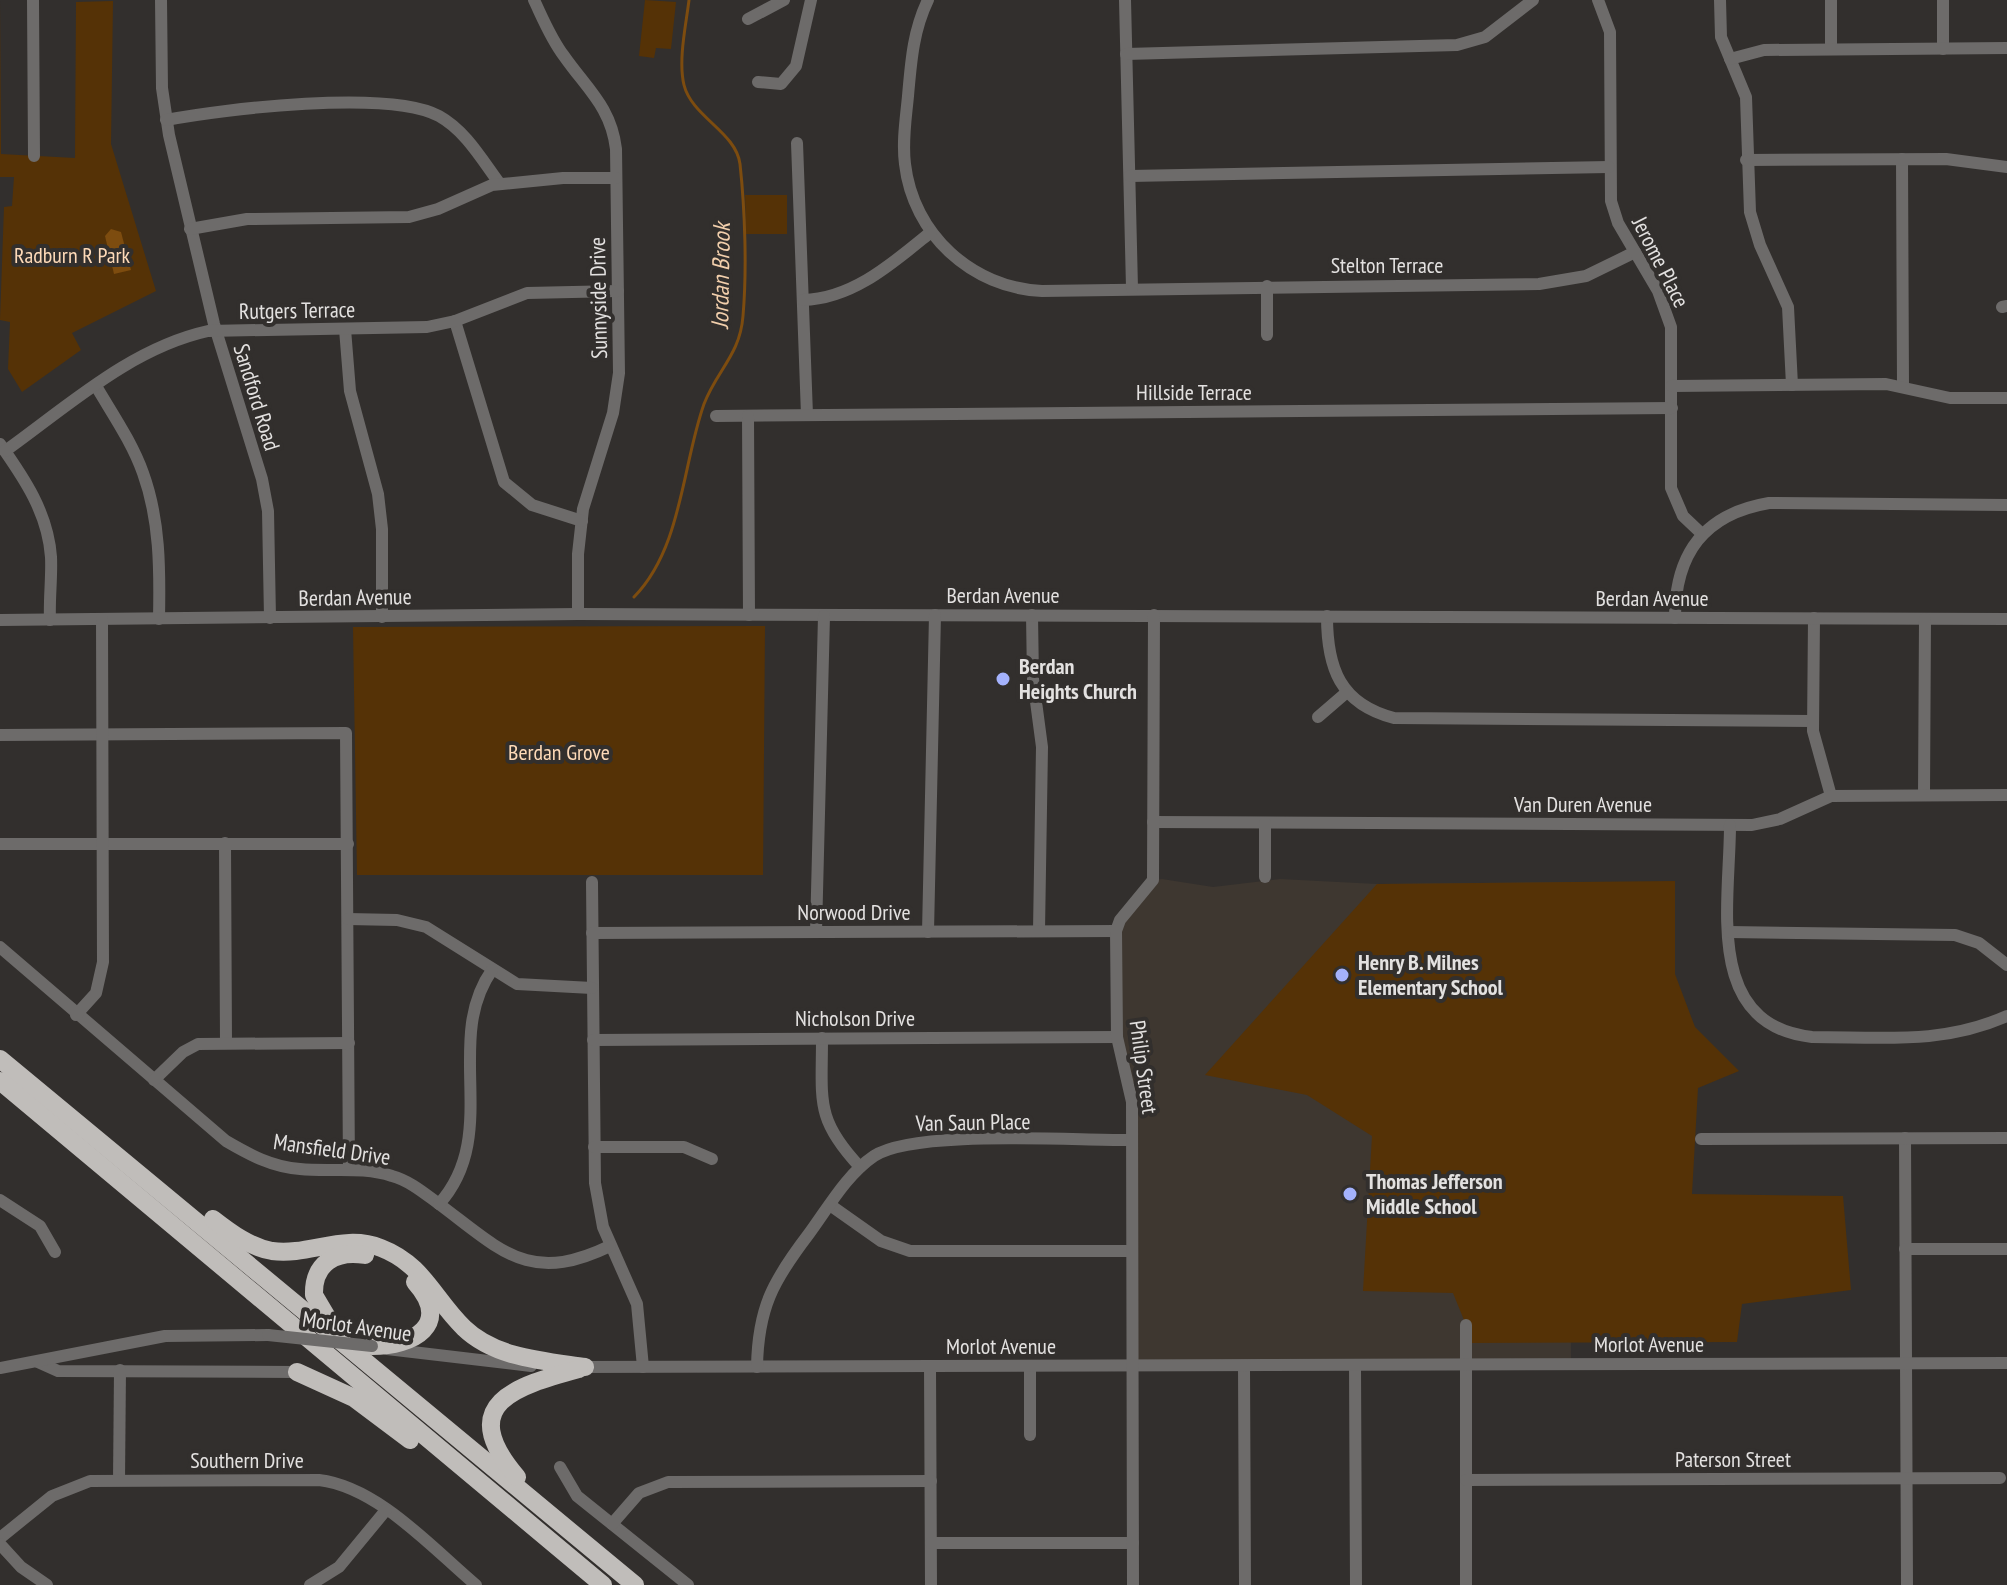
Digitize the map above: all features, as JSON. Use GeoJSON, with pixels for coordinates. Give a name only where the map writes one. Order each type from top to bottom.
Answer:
{"type":"FeatureCollection","features":[{"type":"Feature","properties":{"kind":"highway"},"geometry":{"type":"LineString","coordinates":[[0,1051],[213,1220],[250,1244],[275,1251],[341,1242],[380,1247],[417,1269],[456,1319],[482,1341],[518,1355],[585,1367]]}},
{"type":"Feature","properties":{"kind":"highway"},"geometry":{"type":"LineString","coordinates":[[0,1059],[635,1585]]}},
{"type":"Feature","properties":{"kind":"highway"},"geometry":{"type":"LineString","coordinates":[[0,1081],[601,1585]]}},
{"type":"Feature","properties":{"kind":"highway"},"geometry":{"type":"LineString","coordinates":[[372,1346],[394,1346],[421,1335],[429,1319],[428,1301],[410,1277],[389,1263],[353,1253],[335,1256],[322,1265],[315,1278],[317,1303],[326,1318],[398,1388]]}},
{"type":"Feature","properties":{"kind":"highway"},"geometry":{"type":"LineString","coordinates":[[568,1529],[502,1458],[494,1439],[493,1420],[499,1402],[513,1390],[585,1367]]}},
{"type":"Feature","properties":{"kind":"highway"},"geometry":{"type":"LineString","coordinates":[[297,1372],[340,1390],[368,1407],[601,1585]]}},
{"type":"Feature","properties":{"kind":"street"},"geometry":{"type":"LineString","coordinates":[[33,0],[34,156]]}},
{"type":"Feature","properties":{"kind":"street","name":"Sandford Road"},"geometry":{"type":"LineString","coordinates":[[161,0],[166,120],[216,331],[264,490],[271,537],[270,618]]}},
{"type":"Feature","properties":{"kind":"street","name":"Sunnyside Drive"},"geometry":{"type":"LineString","coordinates":[[534,0],[565,58],[593,89],[609,115],[616,149],[618,391],[587,490],[582,521],[578,614]]}},
{"type":"Feature","properties":{"kind":"street"},"geometry":{"type":"LineString","coordinates":[[748,19],[784,0]]}},
{"type":"Feature","properties":{"kind":"street"},"geometry":{"type":"LineString","coordinates":[[758,82],[773,85],[787,80],[799,56],[811,0]]}},
{"type":"Feature","properties":{"kind":"street","name":"Stelton Terrace"},"geometry":{"type":"LineString","coordinates":[[928,0],[914,35],[904,146],[913,198],[931,232],[956,259],[1004,285],[1042,291],[1563,282],[1586,276],[1635,252]]}},
{"type":"Feature","properties":{"kind":"street"},"geometry":{"type":"LineString","coordinates":[[1125,0],[1132,288]]}},
{"type":"Feature","properties":{"kind":"street","name":"Jerome Place"},"geometry":{"type":"LineString","coordinates":[[1598,0],[1610,32],[1609,167],[1614,212],[1666,308],[1671,327],[1674,499],[1683,516],[1702,534]]}},
{"type":"Feature","properties":{"kind":"street"},"geometry":{"type":"LineString","coordinates":[[1720,0],[1721,37],[1746,97],[1747,196],[1754,229],[1788,307],[1792,385]]}},
{"type":"Feature","properties":{"kind":"street"},"geometry":{"type":"LineString","coordinates":[[1831,0],[1831,49]]}},
{"type":"Feature","properties":{"kind":"street"},"geometry":{"type":"LineString","coordinates":[[1943,0],[1943,49]]}},
{"type":"Feature","properties":{"kind":"street"},"geometry":{"type":"LineString","coordinates":[[1126,54],[1457,45],[1485,37],[1525,2]]}},
{"type":"Feature","properties":{"kind":"street"},"geometry":{"type":"LineString","coordinates":[[1730,59],[1764,50],[2007,48]]}},
{"type":"Feature","properties":{"kind":"street"},"geometry":{"type":"LineString","coordinates":[[166,120],[221,110],[284,105],[414,106],[453,126],[500,184]]}},
{"type":"Feature","properties":{"kind":"street"},"geometry":{"type":"LineString","coordinates":[[797,143],[807,415]]}},
{"type":"Feature","properties":{"kind":"street"},"geometry":{"type":"LineString","coordinates":[[1902,159],[1903,386]]}},
{"type":"Feature","properties":{"kind":"street"},"geometry":{"type":"LineString","coordinates":[[1746,160],[1964,159],[2007,167]]}},
{"type":"Feature","properties":{"kind":"street"},"geometry":{"type":"LineString","coordinates":[[1130,176],[1609,167]]}},
{"type":"Feature","properties":{"kind":"street"},"geometry":{"type":"LineString","coordinates":[[190,229],[247,219],[409,217],[500,184],[563,178],[616,178]]}},
{"type":"Feature","properties":{"kind":"street"},"geometry":{"type":"LineString","coordinates":[[803,300],[822,300],[845,292],[893,263],[931,232]]}},
{"type":"Feature","properties":{"kind":"street"},"geometry":{"type":"LineString","coordinates":[[1267,286],[1267,335]]}},
{"type":"Feature","properties":{"kind":"street","name":"Rutgers Terrace"},"geometry":{"type":"LineString","coordinates":[[3,448],[152,350],[192,335],[216,331],[427,327],[455,321],[527,293],[618,291]]}},
{"type":"Feature","properties":{"kind":"street"},"geometry":{"type":"LineString","coordinates":[[455,321],[504,482],[532,505],[582,521]]}},
{"type":"Feature","properties":{"kind":"street"},"geometry":{"type":"LineString","coordinates":[[345,329],[350,391],[378,494],[382,529],[382,617]]}},
{"type":"Feature","properties":{"kind":"street"},"geometry":{"type":"LineString","coordinates":[[96,386],[129,442],[150,494],[159,557],[159,619]]}},
{"type":"Feature","properties":{"kind":"street"},"geometry":{"type":"LineString","coordinates":[[1672,386],[1903,386],[1950,398],[2007,398]]}},
{"type":"Feature","properties":{"kind":"street","name":"Hillside Terrace"},"geometry":{"type":"LineString","coordinates":[[716,416],[1672,408]]}},
{"type":"Feature","properties":{"kind":"street"},"geometry":{"type":"LineString","coordinates":[[748,416],[749,615]]}},
{"type":"Feature","properties":{"kind":"street"},"geometry":{"type":"LineString","coordinates":[[3,448],[26,482],[44,520],[51,558],[50,620]]}},
{"type":"Feature","properties":{"kind":"street"},"geometry":{"type":"LineString","coordinates":[[1675,618],[1675,592],[1685,561],[1702,534],[1731,513],[1769,503],[2007,505]]}},
{"type":"Feature","properties":{"kind":"street","name":"Berdan Avenue"},"geometry":{"type":"LineString","coordinates":[[0,620],[578,614],[2007,619]]}},
{"type":"Feature","properties":{"kind":"street"},"geometry":{"type":"LineString","coordinates":[[928,932],[935,615]]}},
{"type":"Feature","properties":{"kind":"street"},"geometry":{"type":"LineString","coordinates":[[1032,615],[1033,679],[1042,735],[1039,931]]}},
{"type":"Feature","properties":{"kind":"street"},"geometry":{"type":"LineString","coordinates":[[1116,931],[1120,920],[1153,880],[1154,615]]}},
{"type":"Feature","properties":{"kind":"street"},"geometry":{"type":"LineString","coordinates":[[816,932],[824,616]]}},
{"type":"Feature","properties":{"kind":"street"},"geometry":{"type":"LineString","coordinates":[[1327,616],[1329,656],[1347,692],[1380,715],[1409,720],[1812,721]]}},
{"type":"Feature","properties":{"kind":"street"},"geometry":{"type":"LineString","coordinates":[[1814,618],[1812,721],[1831,796]]}},
{"type":"Feature","properties":{"kind":"street"},"geometry":{"type":"LineString","coordinates":[[76,1015],[96,993],[102,973],[102,619]]}},
{"type":"Feature","properties":{"kind":"street"},"geometry":{"type":"LineString","coordinates":[[1924,795],[1925,619]]}},
{"type":"Feature","properties":{"kind":"street"},"geometry":{"type":"LineString","coordinates":[[1318,717],[1347,692]]}},
{"type":"Feature","properties":{"kind":"street"},"geometry":{"type":"LineString","coordinates":[[0,735],[346,733],[349,1170]]}},
{"type":"Feature","properties":{"kind":"street","name":"Van Duren Avenue"},"geometry":{"type":"LineString","coordinates":[[1153,822],[1765,824],[1831,796],[2007,795]]}},
{"type":"Feature","properties":{"kind":"street"},"geometry":{"type":"LineString","coordinates":[[1265,823],[1265,877]]}},
{"type":"Feature","properties":{"kind":"street"},"geometry":{"type":"LineString","coordinates":[[1730,825],[1729,932],[1733,977],[1747,1004],[1771,1024],[1797,1035],[1952,1036],[2007,1016]]}},
{"type":"Feature","properties":{"kind":"street"},"geometry":{"type":"LineString","coordinates":[[225,843],[226,1043]]}},
{"type":"Feature","properties":{"kind":"street"},"geometry":{"type":"LineString","coordinates":[[0,844],[348,844]]}},
{"type":"Feature","properties":{"kind":"street"},"geometry":{"type":"LineString","coordinates":[[592,882],[597,1206],[610,1246],[637,1304],[643,1367]]}},
{"type":"Feature","properties":{"kind":"street"},"geometry":{"type":"LineString","coordinates":[[348,919],[397,920],[426,927],[455,943],[492,970],[529,987],[592,988]]}},
{"type":"Feature","properties":{"kind":"street","name":"Norwood Drive"},"geometry":{"type":"LineString","coordinates":[[592,933],[1116,931]]}},
{"type":"Feature","properties":{"kind":"street","name":"Philip Street"},"geometry":{"type":"LineString","coordinates":[[1116,931],[1117,1037],[1131,1089],[1133,1585]]}},
{"type":"Feature","properties":{"kind":"street"},"geometry":{"type":"LineString","coordinates":[[1729,932],[1955,935],[1979,943],[2007,965]]}},
{"type":"Feature","properties":{"kind":"street","name":"Mansfield Drive"},"geometry":{"type":"LineString","coordinates":[[0,947],[226,1141],[252,1156],[286,1168],[391,1175],[416,1186],[498,1248],[528,1261],[569,1262],[610,1246]]}},
{"type":"Feature","properties":{"kind":"street"},"geometry":{"type":"LineString","coordinates":[[439,1204],[456,1186],[468,1153],[472,1012],[479,989],[492,970]]}},
{"type":"Feature","properties":{"kind":"street","name":"Nicholson Drive"},"geometry":{"type":"LineString","coordinates":[[593,1040],[1117,1037]]}},
{"type":"Feature","properties":{"kind":"street"},"geometry":{"type":"LineString","coordinates":[[822,1038],[823,1114],[833,1138],[860,1167]]}},
{"type":"Feature","properties":{"kind":"street"},"geometry":{"type":"LineString","coordinates":[[154,1080],[191,1047],[226,1043],[349,1043]]}},
{"type":"Feature","properties":{"kind":"street"},"geometry":{"type":"LineString","coordinates":[[1905,1138],[1907,1585]]}},
{"type":"Feature","properties":{"kind":"street"},"geometry":{"type":"LineString","coordinates":[[1701,1139],[2007,1138]]}},
{"type":"Feature","properties":{"kind":"street","name":"Van Saun Place"},"geometry":{"type":"LineString","coordinates":[[757,1367],[761,1317],[772,1287],[860,1167],[886,1149],[916,1141],[1132,1140]]}},
{"type":"Feature","properties":{"kind":"street"},"geometry":{"type":"LineString","coordinates":[[594,1147],[684,1147],[712,1159]]}},
{"type":"Feature","properties":{"kind":"street"},"geometry":{"type":"LineString","coordinates":[[0,1200],[40,1226],[55,1252]]}},
{"type":"Feature","properties":{"kind":"street"},"geometry":{"type":"LineString","coordinates":[[830,1205],[881,1241],[910,1251],[1132,1251]]}},
{"type":"Feature","properties":{"kind":"street"},"geometry":{"type":"LineString","coordinates":[[1905,1249],[2007,1249]]}},
{"type":"Feature","properties":{"kind":"street"},"geometry":{"type":"LineString","coordinates":[[1466,1325],[1466,1585]]}},
{"type":"Feature","properties":{"kind":"street","name":"Morlot Avenue"},"geometry":{"type":"LineString","coordinates":[[0,1368],[165,1336],[268,1335],[494,1363],[585,1367],[2007,1363]]}},
{"type":"Feature","properties":{"kind":"street"},"geometry":{"type":"LineString","coordinates":[[38,1362],[58,1371],[297,1372]]}},
{"type":"Feature","properties":{"kind":"street"},"geometry":{"type":"LineString","coordinates":[[1355,1365],[1356,1585]]}},
{"type":"Feature","properties":{"kind":"street"},"geometry":{"type":"LineString","coordinates":[[930,1366],[931,1585]]}},
{"type":"Feature","properties":{"kind":"street"},"geometry":{"type":"LineString","coordinates":[[1030,1366],[1030,1435]]}},
{"type":"Feature","properties":{"kind":"street"},"geometry":{"type":"LineString","coordinates":[[1244,1366],[1245,1585]]}},
{"type":"Feature","properties":{"kind":"street"},"geometry":{"type":"LineString","coordinates":[[119,1480],[120,1370]]}},
{"type":"Feature","properties":{"kind":"street"},"geometry":{"type":"LineString","coordinates":[[560,1467],[569,1488],[688,1585]]}},
{"type":"Feature","properties":{"kind":"street","name":"Paterson Street"},"geometry":{"type":"LineString","coordinates":[[1466,1480],[2000,1478]]}},
{"type":"Feature","properties":{"kind":"street","name":"Southern Drive"},"geometry":{"type":"LineString","coordinates":[[0,1541],[64,1489],[90,1481],[334,1482],[361,1491],[476,1585]]}},
{"type":"Feature","properties":{"kind":"street"},"geometry":{"type":"LineString","coordinates":[[612,1524],[639,1493],[668,1482],[931,1481]]}},
{"type":"Feature","properties":{"kind":"street"},"geometry":{"type":"LineString","coordinates":[[310,1585],[339,1567],[386,1510]]}},
{"type":"Feature","properties":{"kind":"street"},"geometry":{"type":"LineString","coordinates":[[0,1541],[21,1567],[47,1585]]}},
{"type":"Feature","properties":{"kind":"street"},"geometry":{"type":"LineString","coordinates":[[931,1543],[1133,1543]]}},
{"type":"Feature","properties":{"kind":"shaded area"},"geometry":{"type":"Polygon","coordinates":[[[111,229],[121,232],[131,270],[114,274],[105,236],[111,229]]]}},
{"type":"Feature","properties":{"kind":"shaded area"},"geometry":{"type":"Polygon","coordinates":[[[1280,879],[1377,884],[1569,882],[1571,1365],[1133,1366],[1131,1089],[1120,1050],[1116,931],[1153,880],[1213,887],[1280,879]]]}},
{"type":"Feature","properties":{"kind":"green space","name":"Radburn R Park"},"geometry":{"type":"Polygon","coordinates":[[[0,0],[1,154],[75,158],[76,2],[113,1],[111,144],[156,291],[72,333],[81,350],[22,392],[8,369],[10,322],[0,320],[4,207],[12,206],[14,177],[0,177],[0,0]]]}},
{"type":"Feature","properties":{"kind":"green space"},"geometry":{"type":"Polygon","coordinates":[[[645,0],[676,2],[671,49],[656,48],[654,58],[639,56],[645,0]]]}},
{"type":"Feature","properties":{"kind":"green space"},"geometry":{"type":"Polygon","coordinates":[[[745,195],[787,195],[787,234],[746,234],[745,195]]]}},
{"type":"Feature","properties":{"kind":"green space","name":"Berdan Grove"},"geometry":{"type":"Polygon","coordinates":[[[765,626],[763,875],[357,875],[353,627],[765,626]]]}},
{"type":"Feature","properties":{"kind":"green space"},"geometry":{"type":"Polygon","coordinates":[[[1675,881],[1675,974],[1695,1027],[1739,1071],[1698,1088],[1692,1194],[1843,1196],[1851,1290],[1742,1304],[1737,1342],[1466,1343],[1466,1325],[1453,1293],[1363,1291],[1372,1136],[1307,1095],[1205,1075],[1377,884],[1675,881]]]}},
{"type":"Feature","properties":{"kind":"waterway","name":"Jordan Brook"},"geometry":{"type":"LineString","coordinates":[[634,597],[662,555],[679,505],[704,404],[733,352],[743,316],[745,240],[740,164],[731,143],[696,106],[684,85],[682,54],[689,0]]}},
{"type":"Feature","properties":{"kind":"place","name":"Berdan Heights Church"},"geometry":{"type":"Point","coordinates":[1003,679]}},
{"type":"Feature","properties":{"kind":"place","name":"Henry B. Milnes Elementary School"},"geometry":{"type":"Point","coordinates":[1342,975]}},
{"type":"Feature","properties":{"kind":"place","name":"Thomas Jefferson Middle School"},"geometry":{"type":"Point","coordinates":[1350,1194]}}]}
